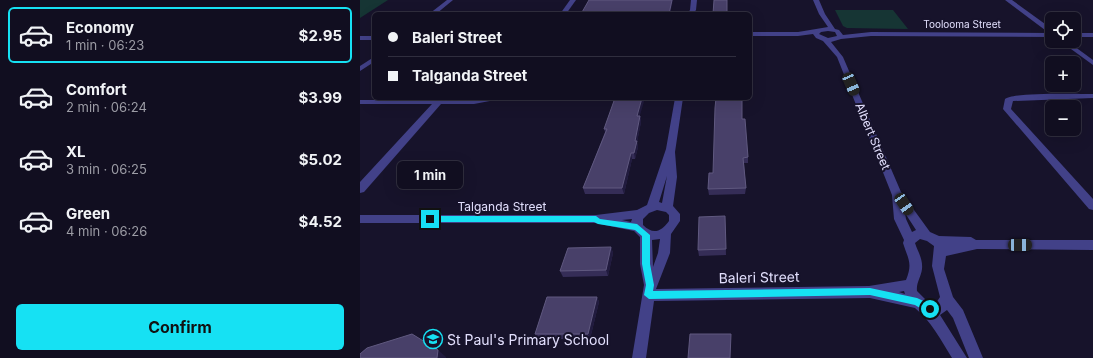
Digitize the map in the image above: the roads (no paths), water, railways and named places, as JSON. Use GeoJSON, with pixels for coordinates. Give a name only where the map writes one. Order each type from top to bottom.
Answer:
{"type":"FeatureCollection","features":[{"type":"Feature","properties":{"kind":"street"},"geometry":{"type":"LineString","coordinates":[[435,12],[450,0]]}},
{"type":"Feature","properties":{"kind":"street"},"geometry":{"type":"LineString","coordinates":[[564,12],[573,0]]}},
{"type":"Feature","properties":{"kind":"street"},"geometry":{"type":"LineString","coordinates":[[692,12],[694,0]]}},
{"type":"Feature","properties":{"kind":"street"},"geometry":{"type":"LineString","coordinates":[[816,0],[822,14],[838,34]]}},
{"type":"Feature","properties":{"kind":"street"},"geometry":{"type":"LineString","coordinates":[[1008,0],[1045,29]]}},
{"type":"Feature","properties":{"kind":"street"},"geometry":{"type":"LineString","coordinates":[[821,34],[822,14]]}},
{"type":"Feature","properties":{"kind":"street"},"geometry":{"type":"LineString","coordinates":[[752,34],[838,34]]}},
{"type":"Feature","properties":{"kind":"street"},"geometry":{"type":"LineString","coordinates":[[821,34],[838,34]]}},
{"type":"Feature","properties":{"kind":"street","name":"Albert Street"},"geometry":{"type":"LineString","coordinates":[[821,34],[840,57],[896,193],[900,219],[910,240],[910,248],[916,260],[916,267],[910,285]]}},
{"type":"Feature","properties":{"kind":"street","name":"Toolooma Street"},"geometry":{"type":"LineString","coordinates":[[838,34],[1045,34]]}},
{"type":"Feature","properties":{"kind":"street","name":"Albert Street"},"geometry":{"type":"LineString","coordinates":[[838,34],[840,57]]}},
{"type":"Feature","properties":{"kind":"street"},"geometry":{"type":"LineString","coordinates":[[1081,35],[1093,35]]}},
{"type":"Feature","properties":{"kind":"street"},"geometry":{"type":"LineString","coordinates":[[360,38],[372,38]]}},
{"type":"Feature","properties":{"kind":"street"},"geometry":{"type":"LineString","coordinates":[[1073,48],[1093,63]]}},
{"type":"Feature","properties":{"kind":"street"},"geometry":{"type":"LineString","coordinates":[[360,69],[372,60]]}},
{"type":"Feature","properties":{"kind":"street"},"geometry":{"type":"LineString","coordinates":[[1093,96],[1030,97],[1009,99],[1007,109],[1093,206]]}},
{"type":"Feature","properties":{"kind":"street"},"geometry":{"type":"LineString","coordinates":[[360,102],[438,103],[474,102],[483,100]]}},
{"type":"Feature","properties":{"kind":"street"},"geometry":{"type":"LineString","coordinates":[[652,207],[671,149],[679,100]]}},
{"type":"Feature","properties":{"kind":"street"},"geometry":{"type":"LineString","coordinates":[[360,188],[438,103]]}},
{"type":"Feature","properties":{"kind":"street"},"geometry":{"type":"LineString","coordinates":[[667,208],[672,177],[671,149]]}},
{"type":"Feature","properties":{"kind":"street","name":"Albert Street"},"geometry":{"type":"LineString","coordinates":[[896,193],[934,243]]}},
{"type":"Feature","properties":{"kind":"street"},"geometry":{"type":"LineString","coordinates":[[639,358],[649,290],[642,231],[637,218],[640,214],[652,207],[667,208],[674,214],[675,222],[666,233],[652,236],[642,231]]}},
{"type":"Feature","properties":{"kind":"street","name":"Talganda Street"},"geometry":{"type":"LineString","coordinates":[[360,219],[596,219],[640,214]]}},
{"type":"Feature","properties":{"kind":"street","name":"Talganda Street"},"geometry":{"type":"LineString","coordinates":[[596,219],[598,221],[642,231]]}},
{"type":"Feature","properties":{"kind":"street"},"geometry":{"type":"LineString","coordinates":[[649,290],[661,265],[667,240],[666,233]]}},
{"type":"Feature","properties":{"kind":"street"},"geometry":{"type":"LineString","coordinates":[[910,240],[916,235],[934,243],[1093,245]]}},
{"type":"Feature","properties":{"kind":"street"},"geometry":{"type":"LineString","coordinates":[[934,243],[938,272],[946,291],[947,299],[958,314],[976,358]]}},
{"type":"Feature","properties":{"kind":"street"},"geometry":{"type":"LineString","coordinates":[[910,285],[911,292],[939,324],[960,358]]}},
{"type":"Feature","properties":{"kind":"street","name":"Baleri Street"},"geometry":{"type":"LineString","coordinates":[[649,290],[871,292],[910,285]]}},
{"type":"Feature","properties":{"kind":"street","name":"Baleri Street"},"geometry":{"type":"LineString","coordinates":[[871,292],[921,304]]}},
{"type":"Feature","properties":{"kind":"street"},"geometry":{"type":"LineString","coordinates":[[921,304],[935,310],[944,305],[947,299]]}},
{"type":"Feature","properties":{"kind":"place","name":"St Paul's Primary School"},"geometry":{"type":"Point","coordinates":[433,339]}}]}
